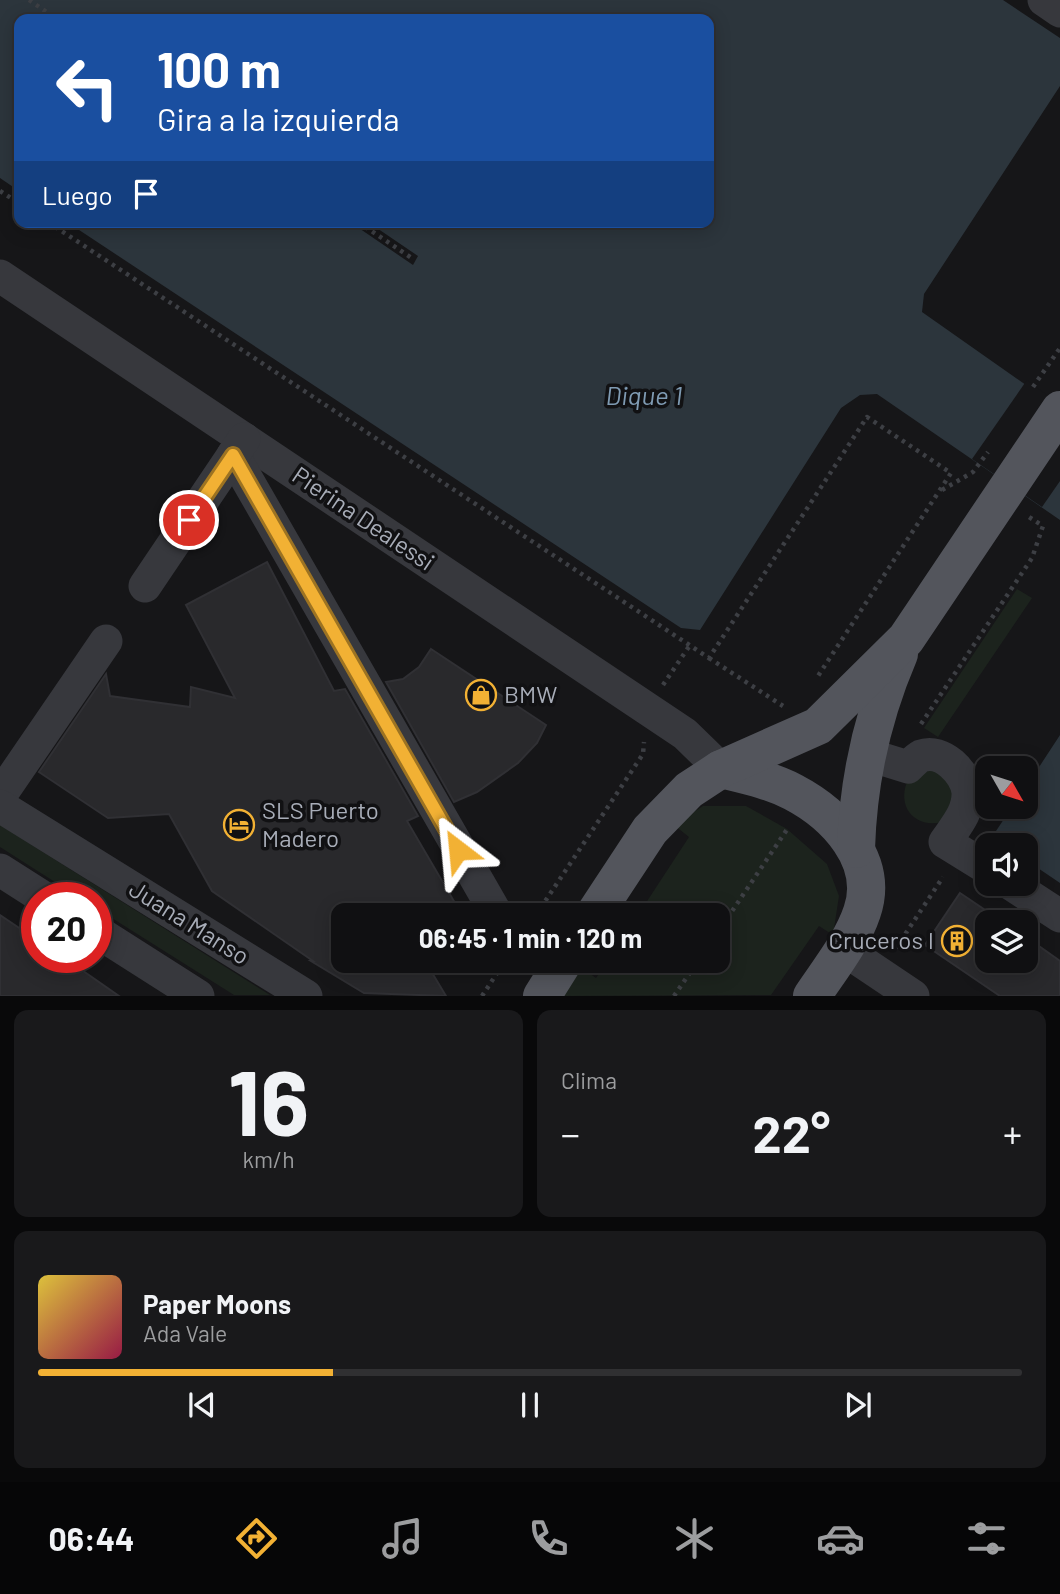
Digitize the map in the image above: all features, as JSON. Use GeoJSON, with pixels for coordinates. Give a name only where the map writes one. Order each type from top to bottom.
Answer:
{"type":"FeatureCollection","features":[{"type":"Feature","properties":{"kind":"main road"},"geometry":{"type":"LineString","coordinates":[[602,903],[650,830],[695,785],[721,769],[817,726],[906,639],[1021,495],[1045,400]]}},
{"type":"Feature","properties":{"kind":"main road"},"geometry":{"type":"LineString","coordinates":[[856,849],[858,804],[881,758],[891,673],[906,639]]}},
{"type":"Feature","properties":{"kind":"main road"},"geometry":{"type":"LineString","coordinates":[[721,769],[765,780],[807,800],[830,817],[856,849],[865,873],[863,910],[843,949],[812,996]]}},
{"type":"Feature","properties":{"kind":"main road"},"geometry":{"type":"LineString","coordinates":[[542,996],[556,973]]}},
{"type":"Feature","properties":{"kind":"street"},"geometry":{"type":"LineString","coordinates":[[1044,0],[1060,11]]}},
{"type":"Feature","properties":{"kind":"street","name":"Pierina Dealessi"},"geometry":{"type":"LineString","coordinates":[[0,276],[239,447],[695,741],[721,769]]}},
{"type":"Feature","properties":{"kind":"street"},"geometry":{"type":"LineString","coordinates":[[145,586],[239,447],[489,903]]}},
{"type":"Feature","properties":{"kind":"street"},"geometry":{"type":"LineString","coordinates":[[0,796],[106,641]]}},
{"type":"Feature","properties":{"kind":"street"},"geometry":{"type":"LineString","coordinates":[[881,758],[908,767],[920,756],[933,755],[947,760],[961,772],[968,792],[965,814],[945,842],[974,859]]}},
{"type":"Feature","properties":{"kind":"street","name":"Juana Manso"},"geometry":{"type":"LineString","coordinates":[[0,806],[306,996]]}},
{"type":"Feature","properties":{"kind":"street"},"geometry":{"type":"LineString","coordinates":[[0,870],[21,883]]}},
{"type":"Feature","properties":{"kind":"street"},"geometry":{"type":"LineString","coordinates":[[1029,896],[1060,916]]}},
{"type":"Feature","properties":{"kind":"street"},"geometry":{"type":"LineString","coordinates":[[112,941],[198,996]]}},
{"type":"Feature","properties":{"kind":"street"},"geometry":{"type":"LineString","coordinates":[[843,949],[913,996]]}},
{"type":"Feature","properties":{"kind":"path"},"geometry":{"type":"LineString","coordinates":[[29,0],[50,14]]}},
{"type":"Feature","properties":{"kind":"path"},"geometry":{"type":"LineString","coordinates":[[57,228],[794,713]]}},
{"type":"Feature","properties":{"kind":"path"},"geometry":{"type":"LineString","coordinates":[[367,228],[413,259]]}},
{"type":"Feature","properties":{"kind":"path"},"geometry":{"type":"LineString","coordinates":[[1045,400],[1060,348]]}},
{"type":"Feature","properties":{"kind":"path"},"geometry":{"type":"LineString","coordinates":[[709,658],[867,417],[951,473],[817,678]]}},
{"type":"Feature","properties":{"kind":"path"},"geometry":{"type":"LineString","coordinates":[[939,492],[973,472],[994,443]]}},
{"type":"Feature","properties":{"kind":"path"},"geometry":{"type":"LineString","coordinates":[[881,758],[1032,558],[1043,526],[1027,516],[1021,495]]}},
{"type":"Feature","properties":{"kind":"path"},"geometry":{"type":"LineString","coordinates":[[544,903],[643,754],[648,709],[690,645]]}},
{"type":"Feature","properties":{"kind":"path"},"geometry":{"type":"LineString","coordinates":[[730,914],[807,800]]}},
{"type":"Feature","properties":{"kind":"path"},"geometry":{"type":"LineString","coordinates":[[879,973],[974,859]]}},
{"type":"Feature","properties":{"kind":"path"},"geometry":{"type":"LineString","coordinates":[[482,996],[497,973]]}},
{"type":"Feature","properties":{"kind":"path"},"geometry":{"type":"LineString","coordinates":[[674,996],[690,973]]}},
{"type":"Feature","properties":{"kind":"shaded area"},"geometry":{"type":"Polygon","coordinates":[[[1017,589],[1032,598],[938,737],[924,728],[1017,589]]]}},
{"type":"Feature","properties":{"kind":"shaded area"},"geometry":{"type":"Polygon","coordinates":[[[933,769],[958,790],[942,822],[932,823],[915,818],[909,812],[904,797],[909,778],[933,769]]]}},
{"type":"Feature","properties":{"kind":"shaded area"},"geometry":{"type":"Polygon","coordinates":[[[703,806],[746,806],[787,829],[827,864],[839,896],[833,935],[819,926],[771,995],[561,996],[576,973],[589,973],[596,978],[600,973],[730,973],[730,903],[646,903],[689,837],[674,825],[703,806]]]}},
{"type":"Feature","properties":{"kind":"shaded area"},"geometry":{"type":"Polygon","coordinates":[[[0,825],[91,882],[55,882],[0,847],[0,825]]]}},
{"type":"Feature","properties":{"kind":"shaded area"},"geometry":{"type":"Polygon","coordinates":[[[112,896],[270,995],[234,995],[112,918],[112,896]]]}},
{"type":"Feature","properties":{"kind":"water","name":"Dique 1"},"geometry":{"type":"Polygon","coordinates":[[[0,0],[1003,0],[1060,38],[1060,86],[924,294],[922,312],[1060,409],[1060,520],[877,394],[860,395],[841,408],[700,630],[681,628],[76,228],[714,228],[714,14],[14,14],[14,188],[0,178],[0,0]]]}},
{"type":"Feature","properties":{"kind":"water"},"geometry":{"type":"Polygon","coordinates":[[[1060,735],[1060,883],[1038,868],[1038,833],[996,831],[1004,819],[1038,819],[1038,769],[1060,735]]]}},
{"type":"Feature","properties":{"kind":"pier"},"geometry":{"type":"Polygon","coordinates":[[[359,228],[377,228],[418,256],[413,265],[359,228]]]}},
{"type":"Feature","properties":{"kind":"pier"},"geometry":{"type":"Polygon","coordinates":[[[1027,380],[1060,405],[1060,481],[1042,507],[972,459],[1027,380]]]}},
{"type":"Feature","properties":{"kind":"building"},"geometry":{"type":"Polygon","coordinates":[[[267,562],[334,691],[345,689],[418,816],[407,821],[455,903],[331,903],[331,973],[432,973],[446,996],[364,993],[311,961],[212,891],[169,814],[108,818],[39,772],[106,674],[110,696],[190,707],[191,687],[235,698],[186,605],[267,562]]]}},
{"type":"Feature","properties":{"kind":"building"},"geometry":{"type":"Polygon","coordinates":[[[431,649],[546,725],[537,743],[518,763],[477,792],[454,802],[386,682],[403,679],[419,667],[431,649]]]}},
{"type":"Feature","properties":{"kind":"building","name":"Cruceros I"},"geometry":{"type":"Polygon","coordinates":[[[960,893],[985,910],[975,910],[975,973],[1038,973],[1038,945],[1060,961],[1060,996],[1000,996],[925,945],[960,893]]]}},
{"type":"Feature","properties":{"kind":"building"},"geometry":{"type":"Polygon","coordinates":[[[0,915],[21,929],[21,973],[86,973],[119,996],[0,996],[0,915]]]}},
{"type":"Feature","properties":{"kind":"place","name":"BMW"},"geometry":{"type":"Point","coordinates":[481,695]}},
{"type":"Feature","properties":{"kind":"place","name":"SLS Puerto Madero"},"geometry":{"type":"Point","coordinates":[239,825]}},
{"type":"Feature","properties":{"kind":"place","name":"Cruceros I"},"geometry":{"type":"Point","coordinates":[957,941]}},
{"type":"Feature","properties":{"kind":"route"},"geometry":{"type":"LineString","coordinates":[[189,520],[233,455],[267,510],[458,850]]}}]}
